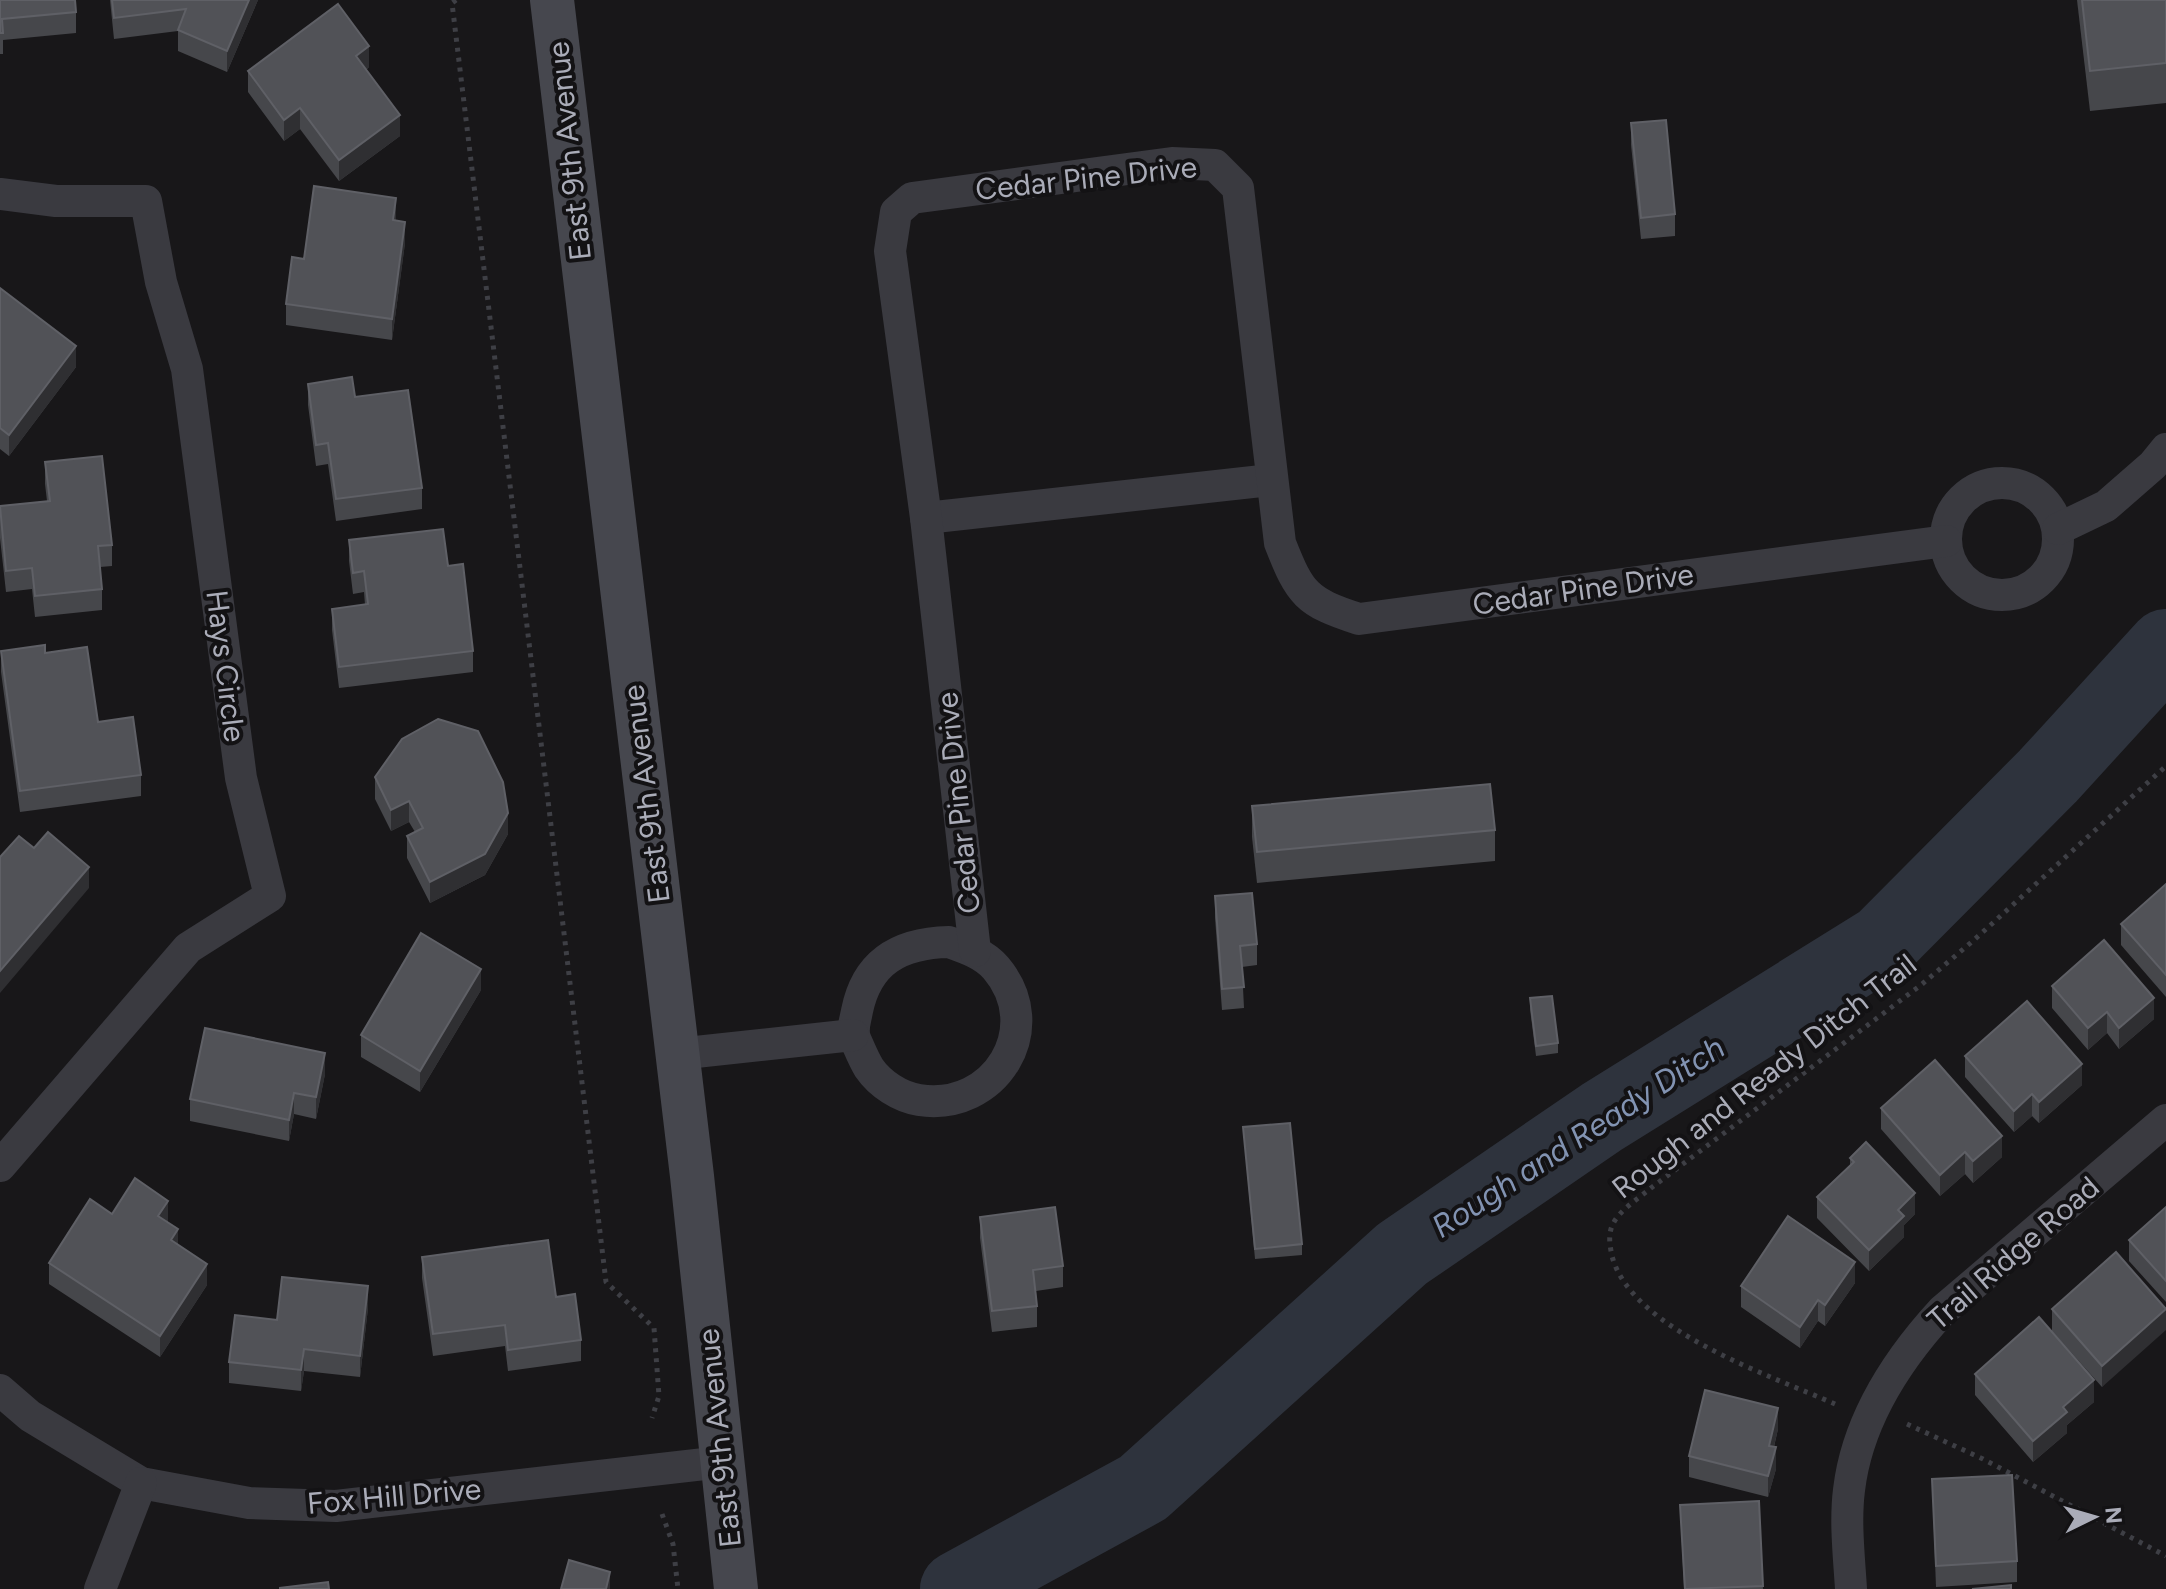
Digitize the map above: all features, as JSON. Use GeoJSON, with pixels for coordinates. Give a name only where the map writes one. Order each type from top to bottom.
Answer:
{"type":"FeatureCollection","features":[{"type":"Feature","properties":{"kind":"main road","name":"East 9th Avenue"},"geometry":{"type":"LineString","coordinates":[[552,0],[677,1054],[736,1589]]}},
{"type":"Feature","properties":{"kind":"street","name":"Cedar Pine Drive"},"geometry":{"type":"LineString","coordinates":[[975,951],[926,518],[890,251],[896,212],[912,198],[1172,163],[1215,165],[1238,188],[1280,543],[1295,583],[1324,608],[1359,619],[1946,541]]}},
{"type":"Feature","properties":{"kind":"street","name":"Hays Circle"},"geometry":{"type":"LineString","coordinates":[[0,194],[56,201],[146,201],[161,282],[187,369],[241,778],[270,896],[188,948],[0,1166]]}},
{"type":"Feature","properties":{"kind":"street"},"geometry":{"type":"LineString","coordinates":[[2058,529],[2106,506],[2153,465],[2166,449]]}},
{"type":"Feature","properties":{"kind":"street"},"geometry":{"type":"LineString","coordinates":[[926,518],[1271,480]]}},
{"type":"Feature","properties":{"kind":"street"},"geometry":{"type":"LineString","coordinates":[[2006,482],[2024,487],[2040,497],[2058,529],[2058,548],[2052,566],[2041,580],[2026,591],[2008,596],[1990,595],[1972,587],[1959,575],[1949,559],[1946,541],[1948,522],[1957,506],[1970,493],[1987,485],[2006,482]]}},
{"type":"Feature","properties":{"kind":"street","name":"Cedar Pine Drive"},"geometry":{"type":"LineString","coordinates":[[949,942],[975,951],[996,968],[1009,991],[1016,1017],[1013,1043],[1003,1067],[985,1086],[962,1099],[937,1103],[910,1099],[888,1087],[869,1068],[853,1035],[861,991],[875,969],[896,952],[922,943],[949,942]]}},
{"type":"Feature","properties":{"kind":"street"},"geometry":{"type":"LineString","coordinates":[[677,1054],[853,1035]]}},
{"type":"Feature","properties":{"kind":"street","name":"Trail Ridge Road"},"geometry":{"type":"LineString","coordinates":[[1851,1589],[1849,1490],[1856,1455],[1872,1414],[1914,1342],[1942,1311],[2166,1120]]}},
{"type":"Feature","properties":{"kind":"street","name":"Fox Hill Drive"},"geometry":{"type":"LineString","coordinates":[[0,1390],[30,1416],[141,1483],[249,1503],[336,1506],[722,1462]]}},
{"type":"Feature","properties":{"kind":"street"},"geometry":{"type":"LineString","coordinates":[[100,1589],[141,1483]]}},
{"type":"Feature","properties":{"kind":"path"},"geometry":{"type":"LineString","coordinates":[[456,0],[452,3],[606,1282],[654,1328],[659,1396],[652,1418]]}},
{"type":"Feature","properties":{"kind":"path","name":"Rough and Ready Ditch Trail"},"geometry":{"type":"LineString","coordinates":[[1872,1414],[1737,1361],[1679,1333],[1662,1321],[1627,1287],[1618,1273],[1609,1240],[1613,1223],[1651,1188],[1921,985],[2166,766]]}},
{"type":"Feature","properties":{"kind":"path"},"geometry":{"type":"LineString","coordinates":[[1872,1414],[1983,1459],[2166,1556]]}},
{"type":"Feature","properties":{"kind":"path"},"geometry":{"type":"LineString","coordinates":[[662,1514],[673,1544],[678,1589]]}},
{"type":"Feature","properties":{"kind":"building"},"geometry":{"type":"Polygon","coordinates":[[[0,0],[75,0],[76,12],[2,19],[3,33],[0,33],[0,0]]]}},
{"type":"Feature","properties":{"kind":"building"},"geometry":{"type":"Polygon","coordinates":[[[112,0],[249,0],[227,51],[178,30],[186,9],[114,18],[112,0]]]}},
{"type":"Feature","properties":{"kind":"building"},"geometry":{"type":"Polygon","coordinates":[[[2082,0],[2166,0],[2166,63],[2090,71],[2082,0]]]}},
{"type":"Feature","properties":{"kind":"building"},"geometry":{"type":"Polygon","coordinates":[[[338,4],[369,46],[356,56],[400,115],[339,160],[300,108],[284,120],[248,71],[338,4]]]}},
{"type":"Feature","properties":{"kind":"building"},"geometry":{"type":"Polygon","coordinates":[[[1666,120],[1675,214],[1641,218],[1631,123],[1666,120]]]}},
{"type":"Feature","properties":{"kind":"building"},"geometry":{"type":"Polygon","coordinates":[[[314,186],[396,198],[393,220],[405,222],[392,319],[286,304],[292,257],[304,259],[314,186]]]}},
{"type":"Feature","properties":{"kind":"building"},"geometry":{"type":"Polygon","coordinates":[[[0,288],[76,346],[9,435],[0,428],[0,288]]]}},
{"type":"Feature","properties":{"kind":"building"},"geometry":{"type":"Polygon","coordinates":[[[352,377],[355,397],[408,390],[422,488],[336,499],[328,443],[316,445],[308,384],[352,377]]]}},
{"type":"Feature","properties":{"kind":"building"},"geometry":{"type":"Polygon","coordinates":[[[102,456],[112,545],[98,546],[102,589],[35,596],[32,568],[6,571],[0,506],[50,501],[45,462],[102,456]]]}},
{"type":"Feature","properties":{"kind":"building"},"geometry":{"type":"Polygon","coordinates":[[[443,529],[448,566],[463,564],[473,651],[339,667],[332,609],[368,604],[364,571],[353,573],[349,540],[443,529]]]}},
{"type":"Feature","properties":{"kind":"building"},"geometry":{"type":"Polygon","coordinates":[[[45,645],[45,653],[87,647],[98,722],[133,717],[141,775],[20,791],[1,651],[45,645]]]}},
{"type":"Feature","properties":{"kind":"building"},"geometry":{"type":"Polygon","coordinates":[[[438,719],[478,731],[503,782],[508,813],[485,854],[430,882],[407,836],[423,828],[409,801],[391,810],[375,777],[402,739],[438,719]]]}},
{"type":"Feature","properties":{"kind":"building"},"geometry":{"type":"Polygon","coordinates":[[[1490,784],[1495,830],[1257,852],[1252,806],[1490,784]]]}},
{"type":"Feature","properties":{"kind":"building"},"geometry":{"type":"Polygon","coordinates":[[[48,832],[89,867],[0,971],[0,857],[19,836],[34,848],[48,832]]]}},
{"type":"Feature","properties":{"kind":"building"},"geometry":{"type":"Polygon","coordinates":[[[2166,884],[2166,975],[2121,924],[2166,884]]]}},
{"type":"Feature","properties":{"kind":"building"},"geometry":{"type":"Polygon","coordinates":[[[1252,893],[1257,944],[1240,946],[1244,987],[1222,989],[1215,896],[1252,893]]]}},
{"type":"Feature","properties":{"kind":"building"},"geometry":{"type":"Polygon","coordinates":[[[421,933],[481,969],[420,1071],[361,1035],[421,933]]]}},
{"type":"Feature","properties":{"kind":"building"},"geometry":{"type":"Polygon","coordinates":[[[2104,940],[2154,998],[2119,1028],[2107,1012],[2088,1028],[2052,986],[2104,940]]]}},
{"type":"Feature","properties":{"kind":"building"},"geometry":{"type":"Polygon","coordinates":[[[1552,996],[1558,1043],[1536,1046],[1530,998],[1552,996]]]}},
{"type":"Feature","properties":{"kind":"building"},"geometry":{"type":"Polygon","coordinates":[[[2027,1001],[2082,1064],[2039,1102],[2032,1094],[2014,1111],[1965,1056],[2027,1001]]]}},
{"type":"Feature","properties":{"kind":"building"},"geometry":{"type":"Polygon","coordinates":[[[205,1028],[325,1053],[316,1097],[294,1093],[289,1120],[190,1099],[205,1028]]]}},
{"type":"Feature","properties":{"kind":"building"},"geometry":{"type":"Polygon","coordinates":[[[1935,1060],[2002,1136],[1973,1161],[1965,1152],[1940,1175],[1881,1108],[1935,1060]]]}},
{"type":"Feature","properties":{"kind":"building"},"geometry":{"type":"Polygon","coordinates":[[[1290,1123],[1302,1244],[1255,1249],[1243,1127],[1290,1123]]]}},
{"type":"Feature","properties":{"kind":"building"},"geometry":{"type":"Polygon","coordinates":[[[1866,1142],[1915,1193],[1898,1210],[1904,1216],[1869,1250],[1817,1197],[1854,1162],[1850,1158],[1866,1142]]]}},
{"type":"Feature","properties":{"kind":"building"},"geometry":{"type":"Polygon","coordinates":[[[135,1178],[168,1201],[158,1216],[178,1229],[171,1240],[207,1264],[160,1336],[49,1263],[90,1199],[112,1214],[135,1178]]]}},
{"type":"Feature","properties":{"kind":"building"},"geometry":{"type":"Polygon","coordinates":[[[1055,1207],[1063,1266],[1033,1270],[1037,1306],[992,1311],[980,1217],[1055,1207]]]}},
{"type":"Feature","properties":{"kind":"building"},"geometry":{"type":"Polygon","coordinates":[[[2166,1207],[2166,1281],[2129,1240],[2166,1207]]]}},
{"type":"Feature","properties":{"kind":"building"},"geometry":{"type":"Polygon","coordinates":[[[1788,1216],[1855,1262],[1825,1305],[1818,1300],[1800,1327],[1741,1286],[1788,1216]]]}},
{"type":"Feature","properties":{"kind":"building"},"geometry":{"type":"Polygon","coordinates":[[[548,1240],[556,1297],[575,1294],[581,1340],[508,1350],[505,1325],[433,1334],[422,1257],[548,1240]]]}},
{"type":"Feature","properties":{"kind":"building"},"geometry":{"type":"Polygon","coordinates":[[[2116,1252],[2166,1309],[2102,1366],[2052,1309],[2116,1252]]]}},
{"type":"Feature","properties":{"kind":"building"},"geometry":{"type":"Polygon","coordinates":[[[282,1277],[368,1286],[360,1356],[304,1349],[301,1370],[229,1362],[235,1315],[277,1320],[282,1277]]]}},
{"type":"Feature","properties":{"kind":"building"},"geometry":{"type":"Polygon","coordinates":[[[2039,1317],[2094,1380],[2063,1407],[2067,1412],[2033,1441],[1975,1374],[2039,1317]]]}},
{"type":"Feature","properties":{"kind":"building"},"geometry":{"type":"Polygon","coordinates":[[[1705,1390],[1778,1408],[1769,1446],[1776,1447],[1768,1476],[1689,1456],[1705,1390]]]}},
{"type":"Feature","properties":{"kind":"building"},"geometry":{"type":"Polygon","coordinates":[[[2012,1475],[2017,1561],[1936,1566],[1932,1479],[2012,1475]]]}},
{"type":"Feature","properties":{"kind":"building"},"geometry":{"type":"Polygon","coordinates":[[[1759,1501],[1763,1586],[1685,1589],[1680,1505],[1759,1501]]]}},
{"type":"Feature","properties":{"kind":"building"},"geometry":{"type":"Polygon","coordinates":[[[569,1560],[610,1572],[606,1589],[561,1589],[569,1560]]]}},
{"type":"Feature","properties":{"kind":"building"},"geometry":{"type":"Polygon","coordinates":[[[328,1582],[329,1589],[280,1589],[280,1588],[328,1582]]]}},
{"type":"Feature","properties":{"kind":"building"},"geometry":{"type":"Polygon","coordinates":[[[2011,1585],[2011,1589],[1972,1589],[2011,1585]]]}},
{"type":"Feature","properties":{"kind":"waterway","name":"Rough and Ready Ditch"},"geometry":{"type":"LineString","coordinates":[[958,1589],[1143,1488],[1402,1254],[1602,1117],[1883,942],[2048,776],[2166,647]]}}]}
